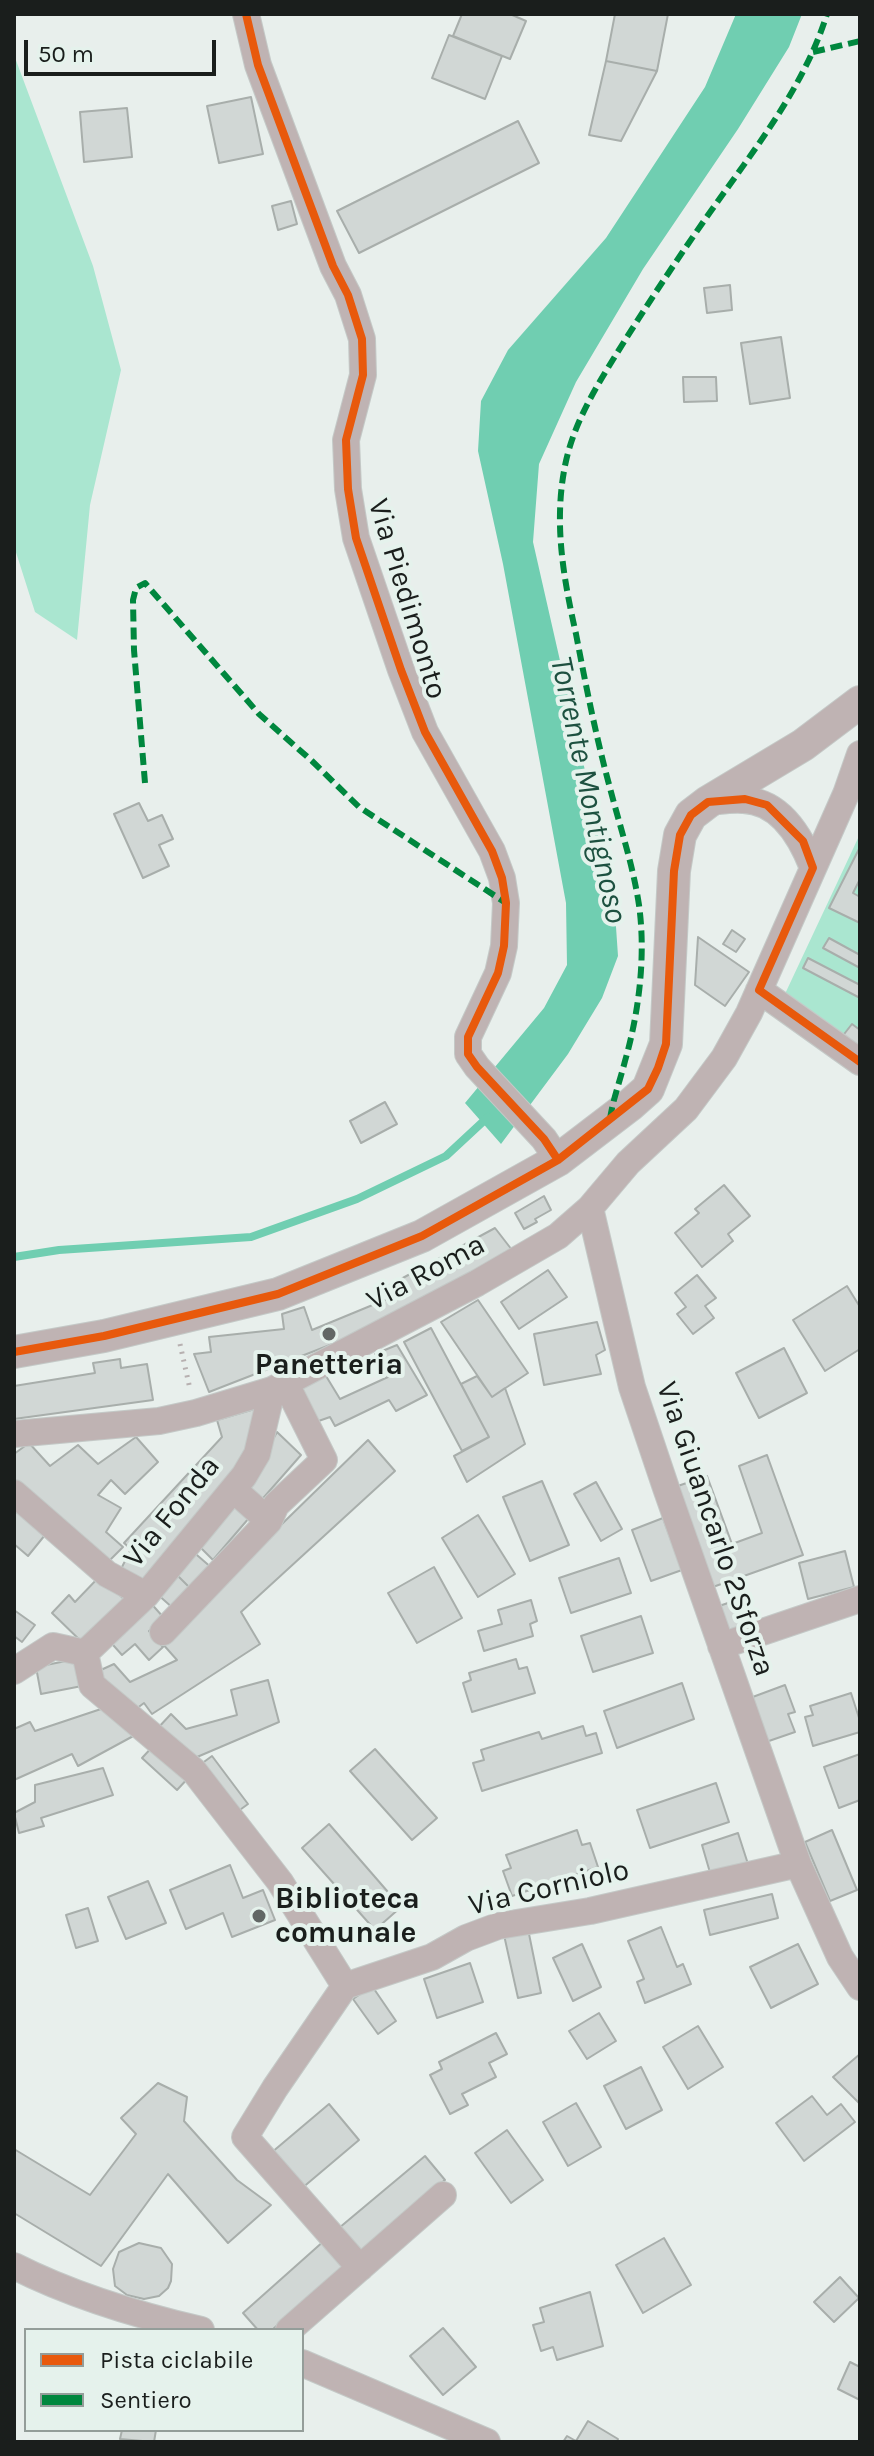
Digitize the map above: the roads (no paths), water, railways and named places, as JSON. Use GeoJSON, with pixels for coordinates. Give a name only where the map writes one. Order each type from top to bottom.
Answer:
{"type":"FeatureCollection","features":[{"type":"Feature","properties":{"kind":"street","name":"Via Piedimonto"},"geometry":{"type":"LineString","coordinates":[[246,14],[258,65],[333,266],[348,295],[362,339],[363,375],[346,440],[348,489],[356,538],[425,732],[492,851],[502,878],[506,903],[504,946],[498,973],[468,1037],[468,1054],[551,1150]]}},
{"type":"Feature","properties":{"kind":"street"},"geometry":{"type":"LineString","coordinates":[[14,1352],[104,1336],[278,1294],[422,1236],[648,1089],[666,1044],[674,871],[680,835],[691,815],[708,802],[803,745],[860,702]]}},
{"type":"Feature","properties":{"kind":"street","name":"Via Roma"},"geometry":{"type":"LineString","coordinates":[[14,1434],[159,1421],[279,1387],[477,1283],[558,1236],[590,1208],[628,1163],[686,1109],[724,1058],[759,990],[857,767]]}},
{"type":"Feature","properties":{"kind":"street"},"geometry":{"type":"LineString","coordinates":[[708,802],[745,799],[767,805],[803,841],[813,868]]}},
{"type":"Feature","properties":{"kind":"street"},"geometry":{"type":"LineString","coordinates":[[759,990],[860,1062]]}},
{"type":"Feature","properties":{"kind":"street","name":"Via Giuancarlo 2Sforza"},"geometry":{"type":"LineString","coordinates":[[590,1208],[632,1387],[721,1646],[798,1864],[840,1957],[860,1987]]}},
{"type":"Feature","properties":{"kind":"street"},"geometry":{"type":"LineString","coordinates":[[163,1632],[269,1521],[276,1505],[324,1460],[279,1387]]}},
{"type":"Feature","properties":{"kind":"street","name":"Via Fonda"},"geometry":{"type":"LineString","coordinates":[[85,1653],[146,1595],[234,1490],[257,1454],[279,1387]]}},
{"type":"Feature","properties":{"kind":"street"},"geometry":{"type":"LineString","coordinates":[[234,1490],[269,1521]]}},
{"type":"Feature","properties":{"kind":"street"},"geometry":{"type":"LineString","coordinates":[[14,1493],[107,1574],[146,1595]]}},
{"type":"Feature","properties":{"kind":"street"},"geometry":{"type":"LineString","coordinates":[[721,1646],[860,1599]]}},
{"type":"Feature","properties":{"kind":"street"},"geometry":{"type":"LineString","coordinates":[[14,1671],[53,1646],[85,1653],[92,1685],[194,1771],[280,1882],[345,1986],[245,2137],[360,2268]]}},
{"type":"Feature","properties":{"kind":"street","name":"Via Corniolo"},"geometry":{"type":"LineString","coordinates":[[345,1986],[432,1957],[466,1938],[498,1926],[590,1911],[798,1864]]}},
{"type":"Feature","properties":{"kind":"street"},"geometry":{"type":"LineString","coordinates":[[291,2328],[443,2195]]}},
{"type":"Feature","properties":{"kind":"street"},"geometry":{"type":"LineString","coordinates":[[14,2266],[57,2286],[130,2312],[193,2328]]}},
{"type":"Feature","properties":{"kind":"street"},"geometry":{"type":"LineString","coordinates":[[304,2364],[487,2442]]}},
{"type":"Feature","properties":{"kind":"water"},"geometry":{"type":"Polygon","coordinates":[[[736,14],[802,14],[789,47],[738,129],[643,269],[576,382],[539,464],[533,542],[614,898],[618,956],[602,998],[568,1054],[501,1144],[465,1103],[544,1008],[567,965],[566,903],[503,564],[478,451],[481,401],[508,350],[606,238],[705,87],[736,14]]]}},
{"type":"Feature","properties":{"kind":"waterway","name":"Torrente Montignoso"},"geometry":{"type":"LineString","coordinates":[[14,1257],[59,1250],[251,1237],[357,1199],[446,1156],[488,1117]]}},
{"type":"Feature","properties":{"kind":"place","name":"Panetteria"},"geometry":{"type":"Point","coordinates":[329,1334]}},
{"type":"Feature","properties":{"kind":"place","name":"Biblioteca comunale"},"geometry":{"type":"Point","coordinates":[259,1916]}}]}
